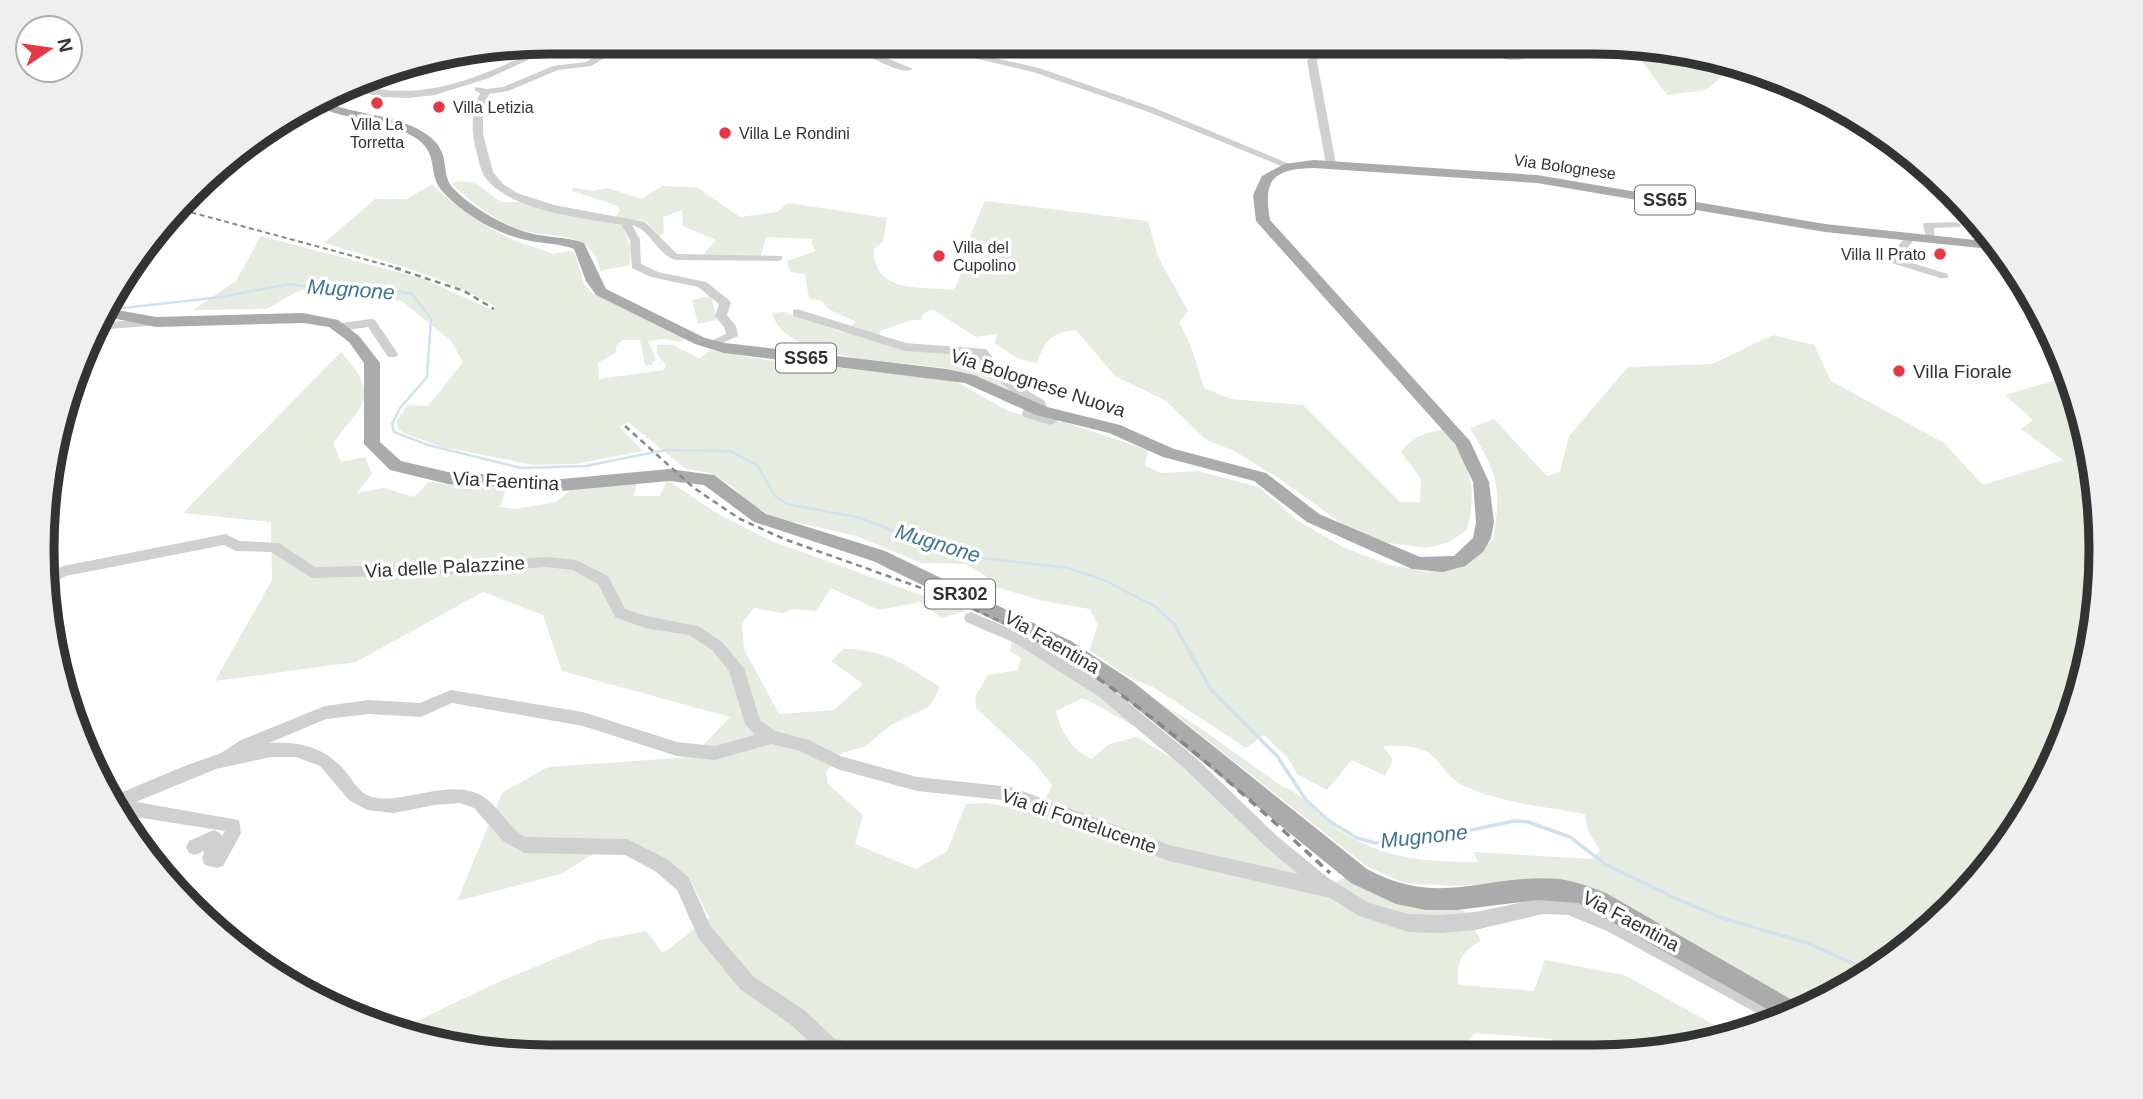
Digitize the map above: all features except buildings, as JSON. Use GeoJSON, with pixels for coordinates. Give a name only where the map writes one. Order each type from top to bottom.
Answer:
{"type":"FeatureCollection","features":[{"type":"Feature","properties":{"kind":"main road","name":"Via Bolognese Nuova"},"geometry":{"type":"LineString","coordinates":[[327,107],[415,132],[436,150],[448,190],[507,229],[579,246],[586,255],[592,283],[601,292],[711,344],[767,354],[947,374],[969,379],[1036,409],[1114,429],[1169,453],[1260,477],[1313,518],[1418,564],[1443,565],[1459,561],[1477,547],[1482,538],[1484,499],[1474,462],[1462,442],[1263,221],[1258,204],[1260,188],[1272,174],[1290,163]]}},
{"type":"Feature","properties":{"kind":"main road","name":"Via Bolognese"},"geometry":{"type":"LineString","coordinates":[[1290,163],[1537,179],[1811,226],[1983,244]]}},
{"type":"Feature","properties":{"kind":"main road"},"geometry":{"type":"LineString","coordinates":[[114,314],[156,322],[309,318],[341,327]]}},
{"type":"Feature","properties":{"kind":"main road","name":"Via Faentina"},"geometry":{"type":"LineString","coordinates":[[341,327],[355,339],[372,363],[372,444],[396,466],[441,477],[528,484],[575,484],[669,475],[701,476],[748,511],[768,522],[879,556],[1064,646],[1125,687],[1359,876],[1377,887],[1395,894],[1434,900],[1550,888],[1589,895],[1785,1006]]}},
{"type":"Feature","properties":{"kind":"street"},"geometry":{"type":"LineString","coordinates":[[364,91],[383,97],[429,94],[487,77],[536,54]]}},
{"type":"Feature","properties":{"kind":"street"},"geometry":{"type":"LineString","coordinates":[[487,77],[478,88],[485,92],[517,85],[556,68],[598,61],[606,54]]}},
{"type":"Feature","properties":{"kind":"street"},"geometry":{"type":"LineString","coordinates":[[870,54],[908,69]]}},
{"type":"Feature","properties":{"kind":"street"},"geometry":{"type":"LineString","coordinates":[[964,54],[1036,70],[1290,163]]}},
{"type":"Feature","properties":{"kind":"street"},"geometry":{"type":"LineString","coordinates":[[1316,54],[1312,61],[1331,164]]}},
{"type":"Feature","properties":{"kind":"street"},"geometry":{"type":"LineString","coordinates":[[1500,54],[1507,58],[1526,56]]}},
{"type":"Feature","properties":{"kind":"street"},"geometry":{"type":"LineString","coordinates":[[485,92],[477,112],[477,135],[492,179],[513,194],[547,208],[645,225],[664,252],[675,257],[778,258]]}},
{"type":"Feature","properties":{"kind":"street"},"geometry":{"type":"LineString","coordinates":[[625,223],[635,240],[636,266],[655,275],[702,284],[725,303],[721,316],[730,326],[732,336],[711,344]]}},
{"type":"Feature","properties":{"kind":"street"},"geometry":{"type":"LineString","coordinates":[[1931,239],[1928,225],[1956,225]]}},
{"type":"Feature","properties":{"kind":"street"},"geometry":{"type":"LineString","coordinates":[[1911,237],[1892,260],[1944,276]]}},
{"type":"Feature","properties":{"kind":"street"},"geometry":{"type":"LineString","coordinates":[[797,313],[905,347],[982,352],[998,374],[1014,389],[1041,404],[1036,409]]}},
{"type":"Feature","properties":{"kind":"street"},"geometry":{"type":"LineString","coordinates":[[107,326],[156,322]]}},
{"type":"Feature","properties":{"kind":"street"},"geometry":{"type":"LineString","coordinates":[[341,327],[371,323],[392,354]]}},
{"type":"Feature","properties":{"kind":"street","name":"Via delle Palazzine"},"geometry":{"type":"LineString","coordinates":[[55,576],[63,571],[226,539],[236,546],[274,547],[312,573],[457,569],[546,562],[576,565],[603,580],[620,613],[645,622],[693,630],[717,646],[736,668],[753,724],[771,737]]}},
{"type":"Feature","properties":{"kind":"street","name":"Via Faentina"},"geometry":{"type":"LineString","coordinates":[[971,618],[1020,639],[1113,699],[1190,763],[1271,841],[1330,890],[1365,910],[1409,923],[1475,921],[1543,906],[1581,910],[1771,1011]]}},
{"type":"Feature","properties":{"kind":"street"},"geometry":{"type":"LineString","coordinates":[[226,759],[247,745],[325,713],[359,708],[421,710],[451,696],[583,719],[677,749],[715,753],[771,737]]}},
{"type":"Feature","properties":{"kind":"street","name":"Via di Fontelucente"},"geometry":{"type":"LineString","coordinates":[[771,737],[803,745],[837,762],[917,784],[1011,794],[1168,853],[1330,890]]}},
{"type":"Feature","properties":{"kind":"street"},"geometry":{"type":"LineString","coordinates":[[123,801],[226,759],[272,750],[294,749],[310,752],[331,764],[359,799],[367,803],[398,805],[461,797],[482,804],[498,825],[524,845],[627,847],[661,865],[683,884],[705,933],[747,982],[797,1017],[828,1045]]}},
{"type":"Feature","properties":{"kind":"street"},"geometry":{"type":"LineString","coordinates":[[126,806],[233,825],[233,833],[217,860],[211,859],[214,838],[195,847]]}},
{"type":"Feature","properties":{"kind":"shaded area"},"geometry":{"type":"Polygon","coordinates":[[[1594,54],[1658,58],[1727,73],[1706,90],[1667,95],[1641,60],[1580,58],[1594,54]]]}},
{"type":"Feature","properties":{"kind":"shaded area"},"geometry":{"type":"Polygon","coordinates":[[[456,181],[475,183],[501,202],[526,202],[622,226],[631,248],[630,265],[600,271],[588,247],[578,241],[528,232],[506,224],[452,184],[456,181]]]}},
{"type":"Feature","properties":{"kind":"shaded area"},"geometry":{"type":"Polygon","coordinates":[[[433,184],[469,214],[511,239],[552,254],[570,251],[575,254],[584,284],[592,293],[686,338],[680,342],[665,339],[648,341],[656,359],[651,365],[645,365],[640,340],[622,340],[616,346],[616,352],[598,363],[599,379],[664,370],[666,365],[657,354],[657,345],[673,345],[700,359],[710,350],[752,358],[955,381],[1008,411],[1048,422],[1064,422],[1148,450],[1145,466],[1162,473],[1198,471],[1259,487],[1298,521],[1343,547],[1389,565],[1429,572],[1463,563],[1493,540],[1497,506],[1495,481],[1487,458],[1470,428],[1494,419],[1547,476],[1560,472],[1569,436],[1628,367],[1712,364],[1773,335],[1814,345],[1831,381],[1944,443],[1983,485],[2063,460],[2021,429],[2033,420],[2005,395],[2053,381],[2055,371],[2072,421],[2085,485],[2088,517],[2085,614],[2072,678],[2038,769],[2005,825],[1966,876],[1944,900],[1895,942],[1841,978],[1792,1003],[1555,880],[1453,886],[1404,883],[1368,867],[1159,702],[1283,787],[1296,793],[1346,835],[1382,851],[1419,859],[1478,862],[1474,852],[1592,859],[1600,850],[1588,831],[1585,814],[1526,804],[1469,788],[1456,781],[1429,753],[1419,749],[1383,746],[1393,760],[1385,776],[1352,760],[1327,790],[1297,774],[1288,758],[1264,735],[1246,748],[1153,687],[1132,679],[1089,650],[1098,625],[1090,609],[1043,601],[989,585],[986,576],[966,564],[921,563],[857,536],[772,517],[746,500],[731,485],[710,473],[686,469],[628,422],[619,427],[643,451],[575,464],[533,465],[443,447],[406,434],[398,429],[397,420],[408,405],[428,406],[463,362],[451,341],[402,301],[300,290],[266,309],[193,310],[236,281],[261,236],[424,279],[492,310],[496,307],[434,277],[324,243],[375,199],[406,199],[433,184]]]}},
{"type":"Feature","properties":{"kind":"shaded area"},"geometry":{"type":"Polygon","coordinates":[[[662,186],[696,187],[740,217],[777,212],[788,203],[887,218],[883,242],[874,249],[876,264],[881,274],[901,285],[954,290],[964,266],[1004,273],[994,258],[962,254],[985,201],[1148,221],[1158,257],[1188,311],[1179,322],[1191,346],[1204,388],[1231,399],[1303,405],[1400,502],[1420,502],[1421,479],[1401,452],[1420,436],[1444,429],[1466,465],[1469,476],[1472,500],[1467,530],[1449,542],[1427,548],[1382,542],[1348,528],[1277,477],[1234,451],[1205,439],[1166,401],[1115,376],[1076,330],[1060,333],[1050,339],[1037,363],[1019,358],[1000,347],[995,343],[997,334],[976,337],[932,309],[923,314],[921,320],[912,320],[880,331],[880,338],[908,350],[980,354],[1036,403],[958,371],[853,357],[825,352],[801,343],[782,330],[772,313],[784,312],[844,333],[856,322],[828,309],[822,301],[809,298],[805,274],[790,272],[787,261],[816,251],[812,244],[813,239],[766,237],[761,256],[702,256],[716,240],[683,226],[682,210],[663,217],[664,233],[659,236],[646,221],[614,219],[620,211],[616,205],[572,191],[573,188],[593,191],[607,188],[642,199],[662,186]]]}},
{"type":"Feature","properties":{"kind":"shaded area"},"geometry":{"type":"Polygon","coordinates":[[[711,296],[717,320],[698,324],[692,300],[711,296]]]}},
{"type":"Feature","properties":{"kind":"shaded area"},"geometry":{"type":"Polygon","coordinates":[[[341,352],[361,379],[364,390],[360,408],[333,443],[341,462],[365,457],[372,474],[357,493],[384,488],[414,497],[429,482],[506,489],[500,507],[515,509],[556,502],[573,488],[637,480],[634,496],[660,496],[667,480],[715,512],[771,541],[966,611],[941,618],[920,602],[879,610],[831,588],[816,611],[795,609],[782,613],[754,608],[742,623],[744,649],[779,714],[834,710],[863,684],[831,661],[843,649],[883,655],[940,687],[930,706],[889,726],[866,746],[842,753],[826,772],[828,784],[863,815],[855,844],[916,869],[947,851],[966,804],[987,803],[1040,812],[1052,785],[1033,761],[976,708],[975,697],[988,675],[1018,670],[1021,658],[1010,651],[1012,641],[1107,698],[1138,728],[1083,698],[1056,711],[1068,740],[1085,756],[1092,759],[1109,744],[1137,737],[1185,766],[1332,885],[1346,876],[1388,898],[1464,910],[1481,941],[1468,949],[1461,958],[1458,985],[1534,991],[1545,960],[1624,975],[1721,1028],[1658,1041],[1594,1045],[1561,1045],[1552,1039],[1475,1033],[1464,1045],[550,1045],[485,1041],[410,1024],[492,985],[600,940],[646,931],[663,953],[709,918],[690,879],[666,860],[616,840],[561,874],[457,901],[502,793],[548,767],[692,757],[730,717],[562,671],[543,615],[483,592],[356,662],[215,681],[272,580],[271,522],[183,513],[341,352]]]}},
{"type":"Feature","properties":{"kind":"waterway","name":"Mugnone"},"geometry":{"type":"LineString","coordinates":[[117,309],[221,297],[289,284],[314,288],[361,285],[412,294],[431,319],[427,377],[400,408],[392,424],[394,432],[428,445],[521,468],[586,466],[665,450],[730,451],[758,466],[774,495],[787,504],[856,517],[965,556],[1068,568],[1106,581],[1156,607],[1174,624]]}},
{"type":"Feature","properties":{"kind":"waterway","name":"Mugnone"},"geometry":{"type":"LineString","coordinates":[[1174,624],[1211,690],[1277,756],[1306,800],[1329,821],[1357,838],[1375,843],[1432,838],[1514,821],[1528,822],[1570,837],[1605,864],[1677,899],[1719,917],[1807,943],[1860,967]]}},
{"type":"Feature","properties":{"kind":"railway"},"geometry":{"type":"LineString","coordinates":[[188,211],[401,269]]}},
{"type":"Feature","properties":{"kind":"railway"},"geometry":{"type":"LineString","coordinates":[[395,268],[464,291],[494,309]]}},
{"type":"Feature","properties":{"kind":"railway"},"geometry":{"type":"LineString","coordinates":[[625,426],[694,488],[740,519],[784,539],[944,596],[1009,625]]}},
{"type":"Feature","properties":{"kind":"railway"},"geometry":{"type":"LineString","coordinates":[[1009,625],[1095,676],[1136,706],[1216,771],[1330,873]]}},
{"type":"Feature","properties":{"kind":"place","name":"Villa La Torretta"},"geometry":{"type":"Point","coordinates":[377,103]}},
{"type":"Feature","properties":{"kind":"place","name":"Villa Letizia"},"geometry":{"type":"Point","coordinates":[439,107]}},
{"type":"Feature","properties":{"kind":"place","name":"Villa Le Rondini"},"geometry":{"type":"Point","coordinates":[725,133]}},
{"type":"Feature","properties":{"kind":"place","name":"Villa Il Prato"},"geometry":{"type":"Point","coordinates":[1940,254]}},
{"type":"Feature","properties":{"kind":"place","name":"Villa del Cupolino"},"geometry":{"type":"Point","coordinates":[939,256]}},
{"type":"Feature","properties":{"kind":"place","name":"Villa Fiorale"},"geometry":{"type":"Point","coordinates":[1899,371]}}]}
